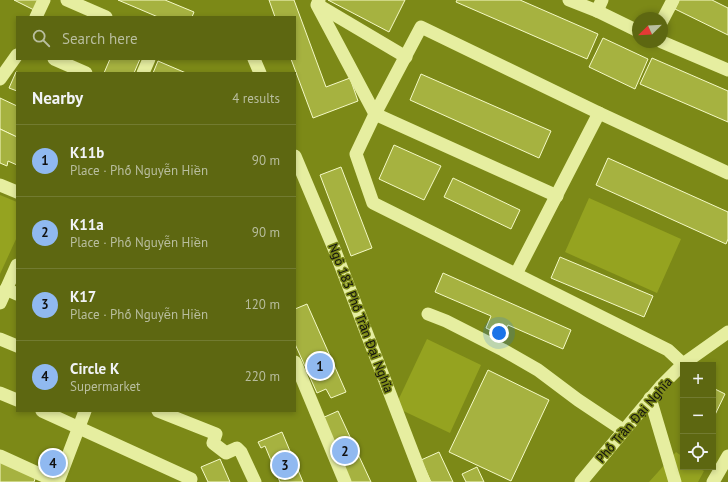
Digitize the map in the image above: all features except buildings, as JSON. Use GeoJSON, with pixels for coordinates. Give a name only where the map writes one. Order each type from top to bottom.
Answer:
{"type":"FeatureCollection","features":[{"type":"Feature","properties":{"kind":"street"},"geometry":{"type":"LineString","coordinates":[[36,16],[44,0]]}},
{"type":"Feature","properties":{"kind":"street"},"geometry":{"type":"LineString","coordinates":[[67,0],[104,16]]}},
{"type":"Feature","properties":{"kind":"street"},"geometry":{"type":"LineString","coordinates":[[569,0],[599,6],[632,27]]}},
{"type":"Feature","properties":{"kind":"street"},"geometry":{"type":"LineString","coordinates":[[667,12],[673,0]]}},
{"type":"Feature","properties":{"kind":"street"},"geometry":{"type":"LineString","coordinates":[[318,2],[406,57]]}},
{"type":"Feature","properties":{"kind":"street"},"geometry":{"type":"LineString","coordinates":[[318,2],[375,114],[557,196]]}},
{"type":"Feature","properties":{"kind":"street"},"geometry":{"type":"LineString","coordinates":[[681,362],[668,350],[373,203],[356,154],[421,26],[728,173]]}},
{"type":"Feature","properties":{"kind":"street"},"geometry":{"type":"LineString","coordinates":[[668,45],[728,70]]}},
{"type":"Feature","properties":{"kind":"street"},"geometry":{"type":"LineString","coordinates":[[0,79],[16,56]]}},
{"type":"Feature","properties":{"kind":"street"},"geometry":{"type":"LineString","coordinates":[[56,60],[84,72]]}},
{"type":"Feature","properties":{"kind":"street"},"geometry":{"type":"LineString","coordinates":[[143,72],[149,60]]}},
{"type":"Feature","properties":{"kind":"street"},"geometry":{"type":"LineString","coordinates":[[254,60],[260,72]]}},
{"type":"Feature","properties":{"kind":"street"},"geometry":{"type":"LineString","coordinates":[[516,274],[600,113]]}},
{"type":"Feature","properties":{"kind":"street","name":"Ngõ 183 Phố Trần Đại Nghĩa"},"geometry":{"type":"LineString","coordinates":[[296,158],[335,251],[424,482]]}},
{"type":"Feature","properties":{"kind":"street"},"geometry":{"type":"LineString","coordinates":[[0,185],[16,192]]}},
{"type":"Feature","properties":{"kind":"street"},"geometry":{"type":"LineString","coordinates":[[0,302],[11,292],[16,270]]}},
{"type":"Feature","properties":{"kind":"street"},"geometry":{"type":"LineString","coordinates":[[428,314],[446,321],[496,346],[532,367],[623,430]]}},
{"type":"Feature","properties":{"kind":"street","name":"Phố Trần Đại Nghĩa"},"geometry":{"type":"LineString","coordinates":[[685,362],[728,332]]}},
{"type":"Feature","properties":{"kind":"street"},"geometry":{"type":"LineString","coordinates":[[0,339],[16,346]]}},
{"type":"Feature","properties":{"kind":"street"},"geometry":{"type":"LineString","coordinates":[[296,364],[345,482]]}},
{"type":"Feature","properties":{"kind":"street","name":"Phố Trần Đại Nghĩa"},"geometry":{"type":"LineString","coordinates":[[581,482],[650,398],[680,367]]}},
{"type":"Feature","properties":{"kind":"street"},"geometry":{"type":"LineString","coordinates":[[0,392],[16,400]]}},
{"type":"Feature","properties":{"kind":"street"},"geometry":{"type":"LineString","coordinates":[[650,398],[675,482]]}},
{"type":"Feature","properties":{"kind":"street"},"geometry":{"type":"LineString","coordinates":[[44,412],[191,480]]}},
{"type":"Feature","properties":{"kind":"street"},"geometry":{"type":"LineString","coordinates":[[0,456],[58,482],[85,412]]}},
{"type":"Feature","properties":{"kind":"street"},"geometry":{"type":"LineString","coordinates":[[161,412],[216,434],[213,443],[226,453],[237,448],[241,452],[254,482]]}},
{"type":"Feature","properties":{"kind":"street"},"geometry":{"type":"LineString","coordinates":[[713,482],[728,456]]}},
{"type":"Feature","properties":{"kind":"green space"},"geometry":{"type":"Polygon","coordinates":[[[0,195],[16,202],[16,239],[0,274],[0,195]]]}},
{"type":"Feature","properties":{"kind":"green space"},"geometry":{"type":"Polygon","coordinates":[[[589,198],[681,239],[657,293],[565,252],[589,198]]]}},
{"type":"Feature","properties":{"kind":"green space"},"geometry":{"type":"Polygon","coordinates":[[[427,339],[481,365],[450,433],[395,407],[427,339]]]}},
{"type":"Feature","properties":{"kind":"green space"},"geometry":{"type":"Polygon","coordinates":[[[676,452],[680,455],[680,470],[704,471],[698,482],[649,482],[676,452]]]}},
{"type":"Feature","properties":{"kind":"place","name":"K11b"},"geometry":{"type":"Point","coordinates":[320,366]}},
{"type":"Feature","properties":{"kind":"place","name":"K11a"},"geometry":{"type":"Point","coordinates":[345,451]}},
{"type":"Feature","properties":{"kind":"place","name":"Circle K"},"geometry":{"type":"Point","coordinates":[53,463]}},
{"type":"Feature","properties":{"kind":"place","name":"K17"},"geometry":{"type":"Point","coordinates":[285,465]}}]}
